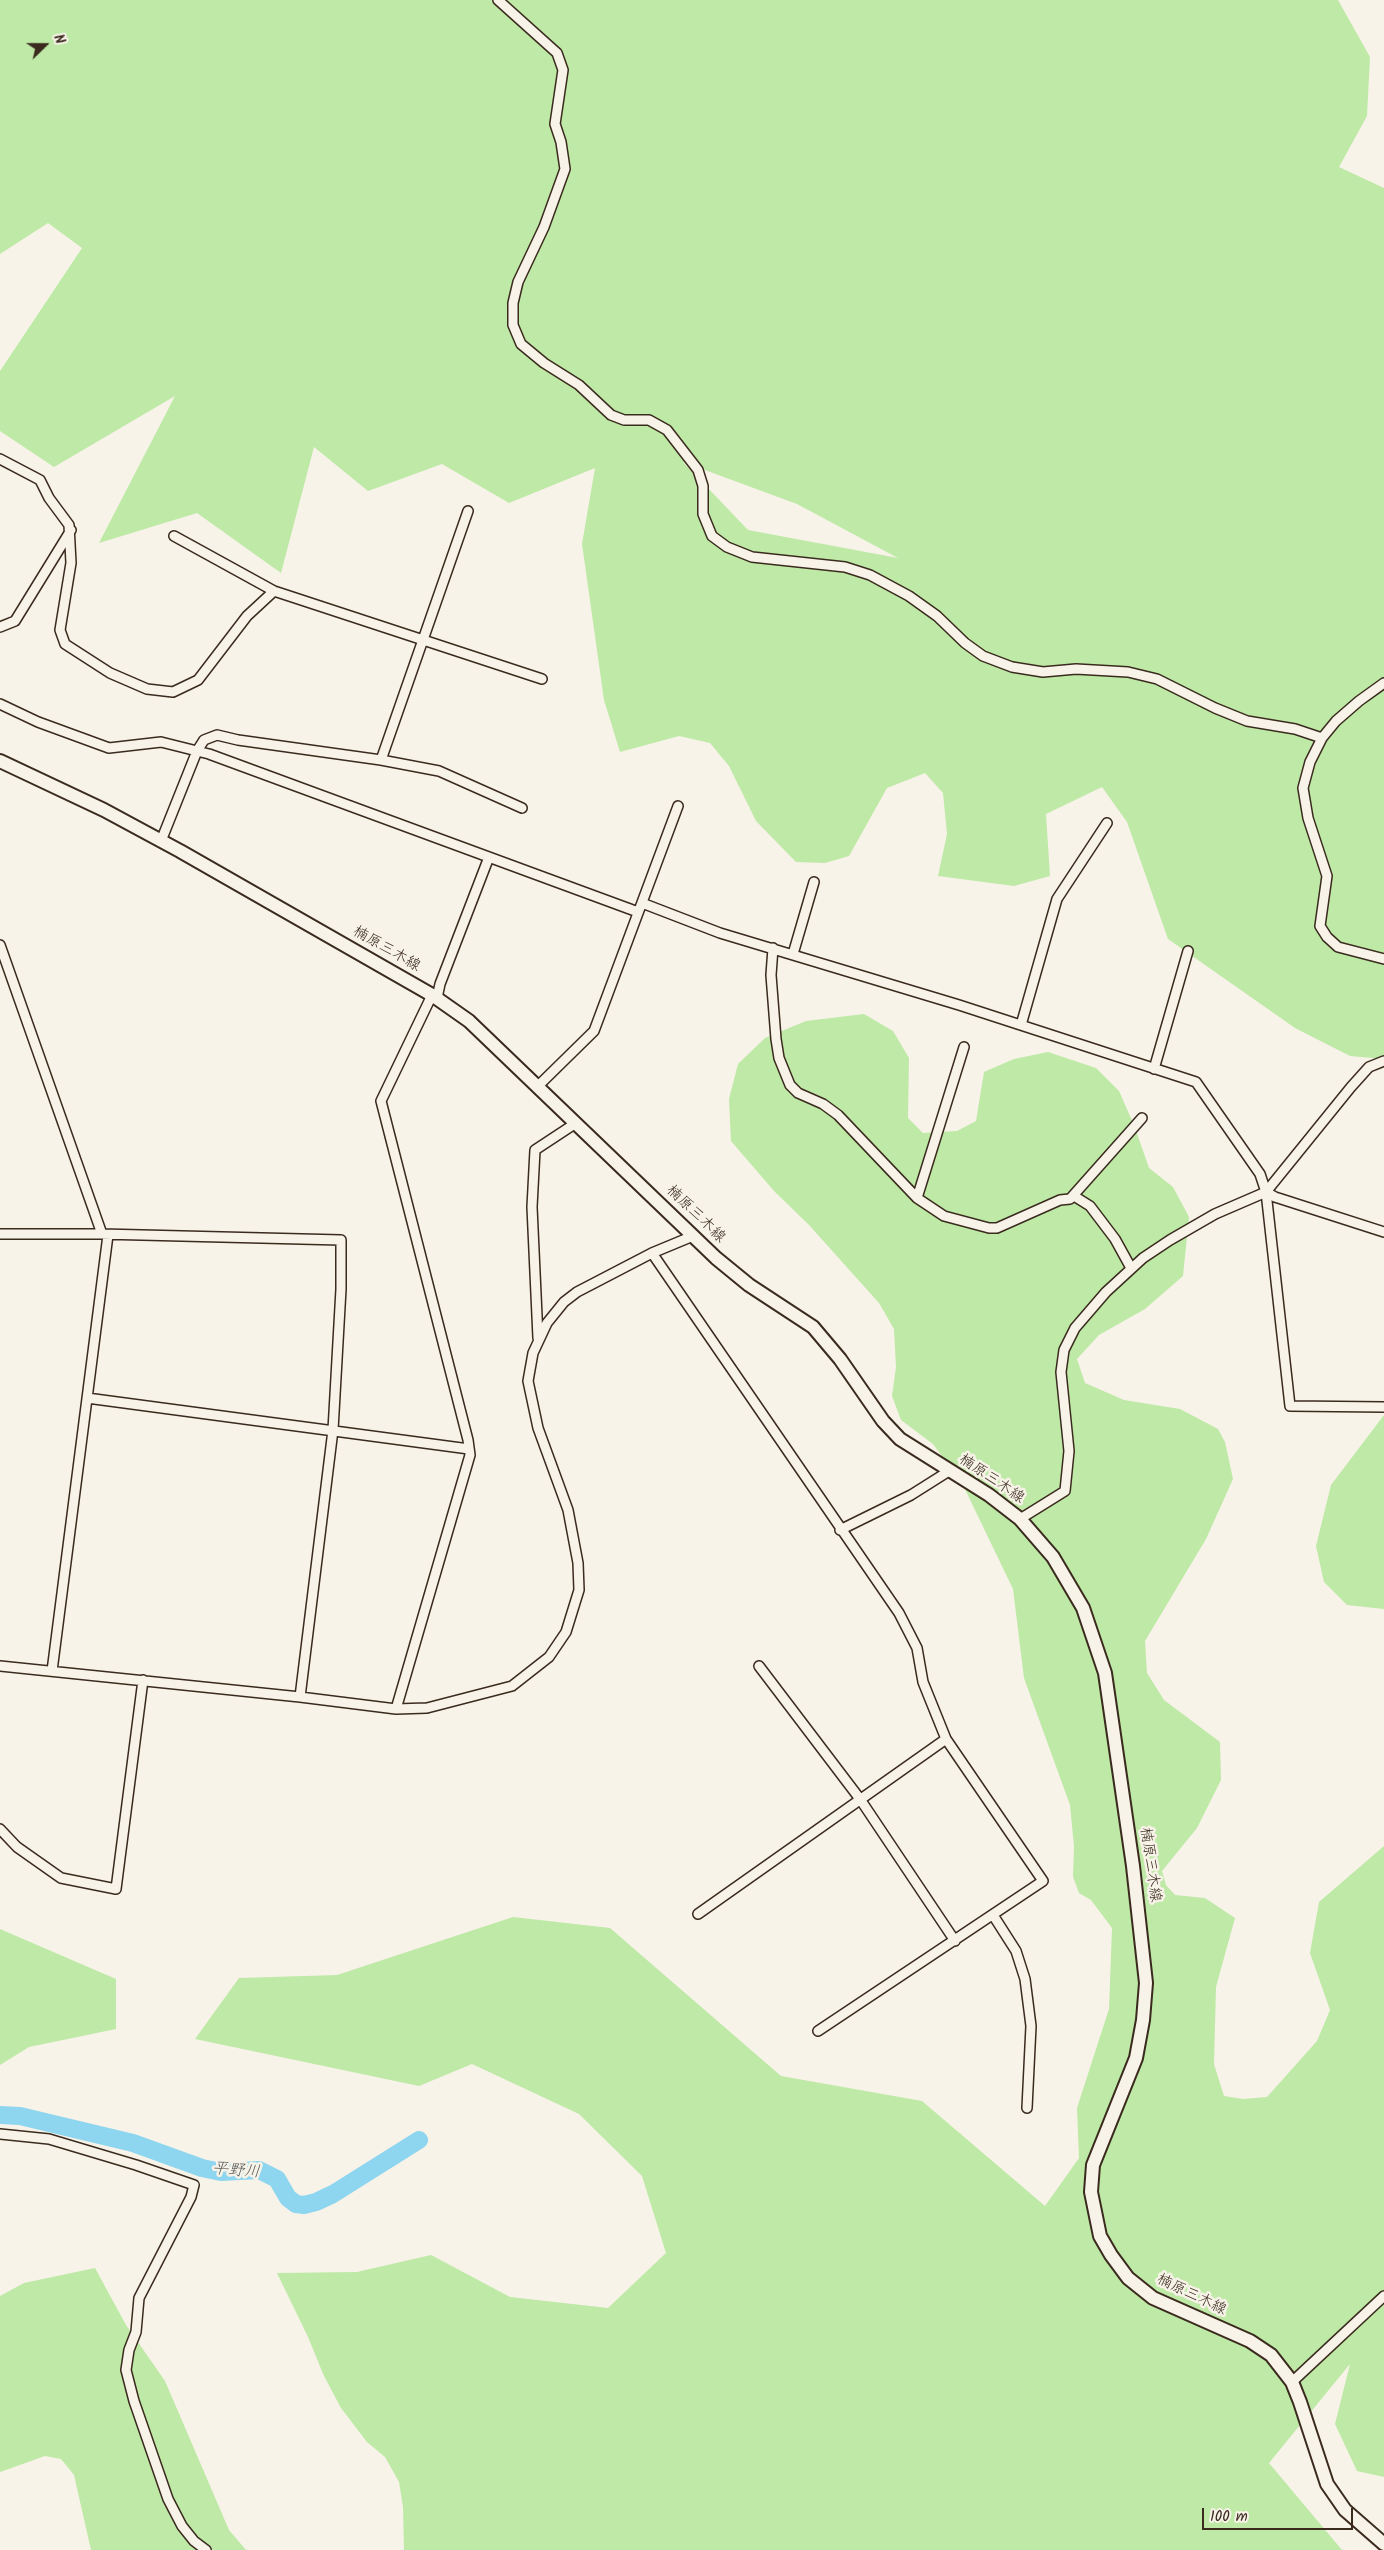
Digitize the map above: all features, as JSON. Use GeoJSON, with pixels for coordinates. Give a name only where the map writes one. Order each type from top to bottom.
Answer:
{"type":"FeatureCollection","features":[{"type":"Feature","properties":{"kind":"main road","name":"楠原三木線"},"geometry":{"type":"LineString","coordinates":[[0,761],[81,798],[161,841],[434,997],[469,1021],[693,1236],[749,1285],[813,1327],[840,1359],[883,1421],[900,1439],[989,1496],[1020,1520],[1052,1557],[1083,1608],[1105,1673],[1143,1946],[1146,1983],[1143,2020],[1136,2058],[1093,2166],[1091,2192],[1100,2236],[1128,2278],[1153,2298],[1250,2341],[1271,2354],[1292,2382],[1327,2484],[1345,2510],[1384,2544]]}},
{"type":"Feature","properties":{"kind":"street"},"geometry":{"type":"LineString","coordinates":[[498,0],[557,53],[563,70],[555,124],[561,142],[565,169],[544,227],[518,282],[513,303],[513,325],[521,344],[544,363],[579,385],[611,415],[624,420],[649,420],[667,430],[698,470],[704,486],[703,514],[712,536],[727,547],[752,557],[845,567],[870,575],[910,596],[937,616],[965,643],[983,656],[1012,667],[1043,672],[1076,669],[1128,672],[1157,679],[1215,708],[1248,720],[1295,729],[1322,738]]}},
{"type":"Feature","properties":{"kind":"street"},"geometry":{"type":"LineString","coordinates":[[0,459],[40,480],[71,529],[71,563],[60,630],[65,644],[110,673],[147,689],[173,692],[198,680],[247,616],[274,591]]}},
{"type":"Feature","properties":{"kind":"street"},"geometry":{"type":"LineString","coordinates":[[381,760],[468,511]]}},
{"type":"Feature","properties":{"kind":"street"},"geometry":{"type":"LineString","coordinates":[[0,627],[15,621],[71,529]]}},
{"type":"Feature","properties":{"kind":"street"},"geometry":{"type":"LineString","coordinates":[[174,536],[274,591],[542,678]]}},
{"type":"Feature","properties":{"kind":"street"},"geometry":{"type":"LineString","coordinates":[[1384,683],[1342,716],[1322,738],[1310,762],[1303,788],[1308,818],[1328,876],[1320,926],[1338,948],[1384,959]]}},
{"type":"Feature","properties":{"kind":"street"},"geometry":{"type":"LineString","coordinates":[[0,704],[38,722],[109,748],[161,742],[197,751],[489,856],[638,912]]}},
{"type":"Feature","properties":{"kind":"street"},"geometry":{"type":"LineString","coordinates":[[161,841],[197,751],[204,740],[217,735],[238,740],[381,760],[439,771],[522,808]]}},
{"type":"Feature","properties":{"kind":"street"},"geometry":{"type":"LineString","coordinates":[[538,1086],[594,1030],[678,806]]}},
{"type":"Feature","properties":{"kind":"street"},"geometry":{"type":"LineString","coordinates":[[1021,1024],[1057,899],[1106,823]]}},
{"type":"Feature","properties":{"kind":"street"},"geometry":{"type":"LineString","coordinates":[[396,1709],[470,1456],[381,1101],[440,984],[489,856]]}},
{"type":"Feature","properties":{"kind":"street"},"geometry":{"type":"LineString","coordinates":[[793,954],[814,882]]}},
{"type":"Feature","properties":{"kind":"street"},"geometry":{"type":"LineString","coordinates":[[642,903],[720,933],[1021,1024],[1196,1082],[1260,1174],[1266,1192],[1290,1406],[1384,1407]]}},
{"type":"Feature","properties":{"kind":"street"},"geometry":{"type":"LineString","coordinates":[[0,945],[105,1235],[87,1398],[52,1671]]}},
{"type":"Feature","properties":{"kind":"street"},"geometry":{"type":"LineString","coordinates":[[772,948],[771,975],[776,1039],[779,1058],[790,1085],[798,1093],[823,1104],[838,1115],[917,1198],[944,1216],[989,1228],[997,1228],[1060,1200],[1074,1196],[1142,1118]]}},
{"type":"Feature","properties":{"kind":"street"},"geometry":{"type":"LineString","coordinates":[[1154,1069],[1188,951]]}},
{"type":"Feature","properties":{"kind":"street"},"geometry":{"type":"LineString","coordinates":[[917,1198],[964,1046]]}},
{"type":"Feature","properties":{"kind":"street"},"geometry":{"type":"LineString","coordinates":[[1020,1520],[1065,1491],[1069,1451],[1061,1372],[1064,1350],[1075,1328],[1106,1292],[1131,1268],[1170,1240],[1215,1214],[1266,1192],[1351,1087],[1369,1068],[1384,1061]]}},
{"type":"Feature","properties":{"kind":"street"},"geometry":{"type":"LineString","coordinates":[[538,1341],[532,1207],[535,1150],[576,1123]]}},
{"type":"Feature","properties":{"kind":"street"},"geometry":{"type":"LineString","coordinates":[[1266,1192],[1275,1197],[1384,1232]]}},
{"type":"Feature","properties":{"kind":"street"},"geometry":{"type":"LineString","coordinates":[[1074,1196],[1090,1206],[1115,1239],[1131,1268]]}},
{"type":"Feature","properties":{"kind":"street"},"geometry":{"type":"LineString","coordinates":[[0,1234],[341,1240],[341,1289],[334,1430],[300,1697]]}},
{"type":"Feature","properties":{"kind":"street"},"geometry":{"type":"LineString","coordinates":[[0,1666],[300,1697],[396,1709],[427,1708],[512,1686],[549,1657],[566,1632],[572,1618],[579,1590],[575,1543],[568,1510],[538,1428],[528,1381],[533,1353],[547,1324],[564,1302],[577,1292],[652,1253],[693,1236]]}},
{"type":"Feature","properties":{"kind":"street"},"geometry":{"type":"LineString","coordinates":[[652,1253],[908,1628],[917,1648],[923,1682],[946,1739],[1043,1881],[818,2031]]}},
{"type":"Feature","properties":{"kind":"street"},"geometry":{"type":"LineString","coordinates":[[87,1398],[469,1449]]}},
{"type":"Feature","properties":{"kind":"street"},"geometry":{"type":"LineString","coordinates":[[840,1530],[911,1494],[949,1471]]}},
{"type":"Feature","properties":{"kind":"street"},"geometry":{"type":"LineString","coordinates":[[759,1666],[860,1799],[955,1941]]}},
{"type":"Feature","properties":{"kind":"street"},"geometry":{"type":"LineString","coordinates":[[0,1829],[17,1847],[61,1878],[116,1889],[143,1680]]}},
{"type":"Feature","properties":{"kind":"street"},"geometry":{"type":"LineString","coordinates":[[698,1914],[946,1739]]}},
{"type":"Feature","properties":{"kind":"street"},"geometry":{"type":"LineString","coordinates":[[994,1915],[1016,1951],[1026,1979],[1031,2026],[1027,2108]]}},
{"type":"Feature","properties":{"kind":"street"},"geometry":{"type":"LineString","coordinates":[[0,2134],[49,2139],[136,2165],[194,2185],[191,2197],[139,2298],[136,2332],[129,2350],[126,2370],[134,2401],[168,2499],[182,2526],[194,2541],[206,2550]]}},
{"type":"Feature","properties":{"kind":"street"},"geometry":{"type":"LineString","coordinates":[[1292,2382],[1384,2296]]}},
{"type":"Feature","properties":{"kind":"green space"},"geometry":{"type":"Polygon","coordinates":[[[0,0],[1338,0],[1370,57],[1367,116],[1339,167],[1384,188],[1384,1059],[1350,1056],[1295,1028],[1168,939],[1127,822],[1102,787],[1046,814],[1050,876],[1014,886],[938,876],[947,834],[943,793],[925,773],[887,788],[849,856],[825,863],[796,862],[756,821],[729,766],[710,743],[679,736],[620,752],[604,700],[582,544],[595,468],[509,503],[442,464],[368,491],[314,447],[281,573],[197,513],[99,543],[175,396],[54,467],[0,431],[0,371],[82,248],[48,223],[0,254],[0,0]],[[683,462],[748,530],[898,558],[797,504],[683,462]]]}},
{"type":"Feature","properties":{"kind":"green space"},"geometry":{"type":"Polygon","coordinates":[[[864,1014],[893,1031],[909,1058],[908,1118],[923,1133],[957,1131],[976,1121],[984,1072],[1014,1059],[1048,1052],[1096,1068],[1119,1091],[1134,1125],[1149,1168],[1173,1187],[1189,1217],[1183,1276],[1145,1309],[1099,1335],[1077,1359],[1085,1383],[1124,1400],[1180,1409],[1218,1429],[1225,1442],[1233,1479],[1206,1539],[1145,1641],[1147,1673],[1164,1700],[1220,1742],[1221,1780],[1197,1828],[1162,1871],[1166,1885],[1175,1895],[1205,1898],[1235,1918],[1216,1987],[1214,2064],[1224,2096],[1243,2099],[1267,2097],[1317,2041],[1330,2010],[1310,1953],[1319,1902],[1384,1846],[1384,2477],[1357,2471],[1335,2424],[1350,2364],[1269,2463],[1342,2550],[404,2550],[403,2507],[399,2482],[385,2457],[367,2442],[341,2408],[324,2376],[308,2337],[277,2273],[357,2272],[431,2255],[510,2297],[608,2308],[666,2253],[642,2176],[579,2114],[472,2064],[419,2086],[195,2039],[239,1978],[337,1975],[513,1917],[610,1928],[781,2076],[922,2101],[1045,2206],[1079,2158],[1077,2108],[1109,2009],[1112,1928],[1091,1900],[1079,1893],[1073,1877],[1074,1846],[1070,1805],[1024,1678],[1013,1589],[962,1483],[933,1444],[901,1420],[892,1396],[896,1367],[894,1329],[879,1303],[809,1225],[774,1191],[731,1141],[729,1099],[738,1064],[765,1038],[806,1021],[864,1014]]]}},
{"type":"Feature","properties":{"kind":"green space"},"geometry":{"type":"Polygon","coordinates":[[[1384,1415],[1384,1609],[1347,1605],[1324,1582],[1316,1546],[1331,1485],[1384,1415]]]}},
{"type":"Feature","properties":{"kind":"green space"},"geometry":{"type":"Polygon","coordinates":[[[0,1929],[116,1979],[116,2029],[29,2047],[0,2065],[0,1929]]]}},
{"type":"Feature","properties":{"kind":"green space"},"geometry":{"type":"Polygon","coordinates":[[[95,2268],[126,2325],[165,2381],[229,2530],[246,2550],[91,2550],[74,2475],[61,2459],[45,2456],[0,2472],[0,2296],[24,2283],[95,2268]]]}},
{"type":"Feature","properties":{"kind":"waterway","name":"平野川"},"geometry":{"type":"LineString","coordinates":[[0,2115],[20,2116],[133,2143],[202,2168],[221,2172],[259,2170],[277,2179],[288,2198],[296,2204],[304,2205],[333,2194],[419,2140]]}}]}
